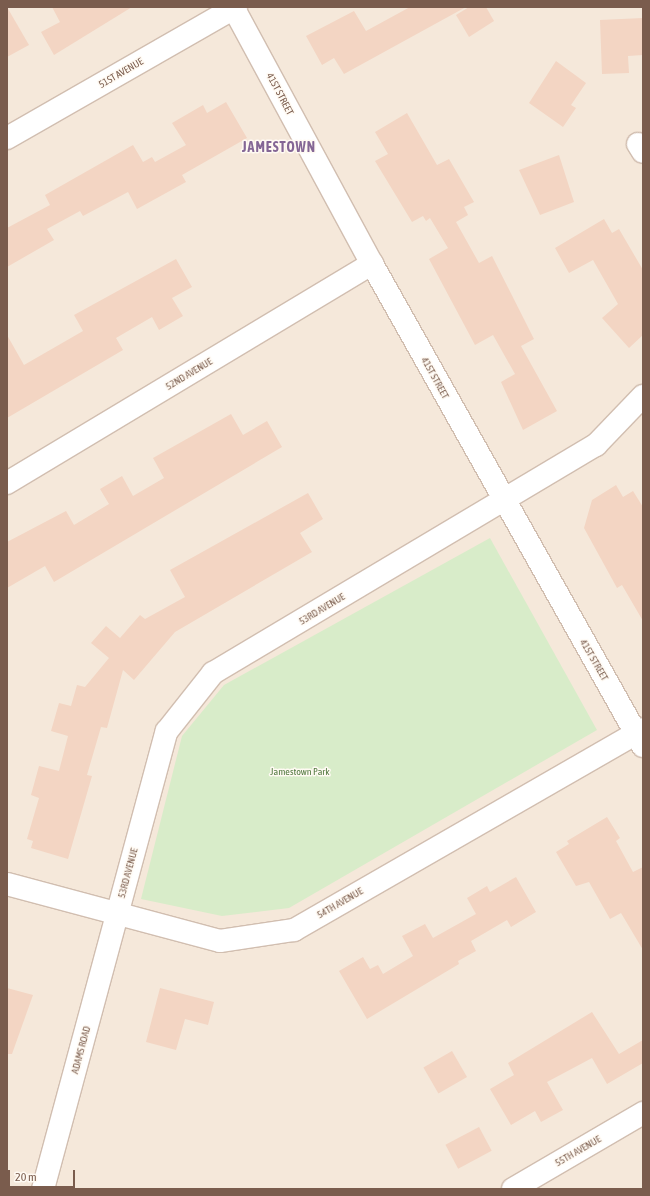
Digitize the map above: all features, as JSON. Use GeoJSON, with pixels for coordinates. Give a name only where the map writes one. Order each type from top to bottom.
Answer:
{"type":"FeatureCollection","features":[{"type":"Feature","properties":{"kind":"street","name":"51ST AVENUE"},"geometry":{"type":"LineString","coordinates":[[7,138],[234,7]]}},
{"type":"Feature","properties":{"kind":"street","name":"41ST STREET"},"geometry":{"type":"LineString","coordinates":[[234,7],[372,264],[504,502],[641,736]]}},
{"type":"Feature","properties":{"kind":"street","name":"52ND AVENUE"},"geometry":{"type":"LineString","coordinates":[[7,483],[372,264]]}},
{"type":"Feature","properties":{"kind":"street","name":"53RD AVENUE"},"geometry":{"type":"LineString","coordinates":[[118,911],[167,731],[213,673],[504,502],[596,445],[643,396]]}},
{"type":"Feature","properties":{"kind":"street","name":"54TH AVENUE"},"geometry":{"type":"LineString","coordinates":[[7,884],[118,911],[220,941],[294,930],[641,736]]}},
{"type":"Feature","properties":{"kind":"street","name":"ADAMS ROAD"},"geometry":{"type":"LineString","coordinates":[[43,1189],[118,911]]}},
{"type":"Feature","properties":{"kind":"street","name":"55TH AVENUE"},"geometry":{"type":"LineString","coordinates":[[513,1189],[643,1113]]}},
{"type":"Feature","properties":{"kind":"shaded area"},"geometry":{"type":"Polygon","coordinates":[[[7,7],[643,7],[643,1189],[7,1189],[7,7]]]}},
{"type":"Feature","properties":{"kind":"green space","name":"Jamestown Park"},"geometry":{"type":"Polygon","coordinates":[[[490,538],[597,730],[289,908],[222,916],[141,899],[182,736],[224,685],[490,538]]]}},
{"type":"Feature","properties":{"kind":"building"},"geometry":{"type":"Polygon","coordinates":[[[7,7],[29,45],[7,57],[7,7]]]}},
{"type":"Feature","properties":{"kind":"building"},"geometry":{"type":"Polygon","coordinates":[[[52,7],[132,7],[54,55],[41,32],[60,22],[52,7]]]}},
{"type":"Feature","properties":{"kind":"building"},"geometry":{"type":"Polygon","coordinates":[[[410,7],[466,7],[344,74],[334,58],[322,65],[306,36],[354,11],[366,31],[410,7]]]}},
{"type":"Feature","properties":{"kind":"building"},"geometry":{"type":"Polygon","coordinates":[[[469,7],[486,7],[494,21],[469,37],[456,15],[469,7]]]}},
{"type":"Feature","properties":{"kind":"building"},"geometry":{"type":"Polygon","coordinates":[[[643,18],[643,55],[628,56],[629,73],[602,74],[600,20],[643,18]]]}},
{"type":"Feature","properties":{"kind":"building"},"geometry":{"type":"Polygon","coordinates":[[[556,61],[586,83],[571,105],[576,108],[563,127],[529,103],[556,61]]]}},
{"type":"Feature","properties":{"kind":"building"},"geometry":{"type":"Polygon","coordinates":[[[226,102],[247,138],[182,175],[186,182],[137,209],[128,192],[83,216],[80,211],[47,229],[54,240],[7,267],[7,228],[50,205],[45,195],[133,145],[143,162],[152,157],[155,162],[186,145],[172,123],[203,105],[207,113],[226,102]]]}},
{"type":"Feature","properties":{"kind":"building"},"geometry":{"type":"Polygon","coordinates":[[[407,113],[437,165],[449,159],[474,202],[464,207],[468,215],[456,222],[479,263],[492,256],[534,339],[521,346],[557,411],[523,430],[501,382],[515,374],[493,335],[475,345],[429,259],[448,248],[430,218],[426,221],[423,216],[412,222],[375,161],[388,154],[375,132],[407,113]]]}},
{"type":"Feature","properties":{"kind":"building"},"geometry":{"type":"Polygon","coordinates":[[[559,155],[574,202],[540,215],[519,170],[559,155]]]}},
{"type":"Feature","properties":{"kind":"building"},"geometry":{"type":"Polygon","coordinates":[[[604,219],[612,233],[619,229],[643,270],[643,335],[629,348],[602,318],[618,304],[593,260],[569,273],[555,248],[604,219]]]}},
{"type":"Feature","properties":{"kind":"building"},"geometry":{"type":"Polygon","coordinates":[[[176,259],[192,287],[172,298],[183,316],[159,330],[152,317],[116,338],[123,350],[7,418],[7,335],[24,365],[83,331],[74,315],[176,259]]]}},
{"type":"Feature","properties":{"kind":"building"},"geometry":{"type":"Polygon","coordinates":[[[231,414],[243,435],[267,421],[282,447],[54,582],[45,566],[7,588],[7,542],[66,511],[74,525],[109,504],[100,489],[122,476],[133,496],[164,478],[153,458],[231,414]]]}},
{"type":"Feature","properties":{"kind":"building"},"geometry":{"type":"Polygon","coordinates":[[[616,485],[623,497],[633,491],[643,507],[643,621],[622,585],[617,588],[584,528],[592,500],[616,485]]]}},
{"type":"Feature","properties":{"kind":"building"},"geometry":{"type":"Polygon","coordinates":[[[308,493],[323,519],[300,533],[312,552],[175,632],[134,680],[123,670],[107,728],[101,727],[87,775],[92,776],[68,859],[31,848],[33,841],[27,839],[39,798],[31,795],[39,766],[59,771],[68,736],[51,731],[59,703],[71,706],[77,685],[85,687],[109,658],[91,643],[106,626],[120,638],[140,615],[145,619],[185,597],[170,570],[308,493]]]}},
{"type":"Feature","properties":{"kind":"building"},"geometry":{"type":"Polygon","coordinates":[[[607,817],[620,838],[616,841],[633,872],[643,867],[643,950],[621,913],[610,919],[589,882],[576,886],[556,852],[569,844],[567,841],[607,817]]]}},
{"type":"Feature","properties":{"kind":"building"},"geometry":{"type":"Polygon","coordinates":[[[516,877],[536,912],[511,927],[507,920],[471,941],[476,951],[458,961],[459,964],[367,1019],[339,971],[363,957],[370,969],[378,965],[383,974],[413,956],[402,936],[425,924],[433,938],[476,914],[467,898],[487,886],[490,892],[516,877]]]}},
{"type":"Feature","properties":{"kind":"building"},"geometry":{"type":"Polygon","coordinates":[[[7,988],[33,995],[12,1054],[7,1054],[7,988]]]}},
{"type":"Feature","properties":{"kind":"building"},"geometry":{"type":"Polygon","coordinates":[[[160,988],[214,1002],[208,1025],[185,1019],[176,1050],[146,1042],[160,988]]]}},
{"type":"Feature","properties":{"kind":"building"},"geometry":{"type":"Polygon","coordinates":[[[592,1012],[619,1054],[643,1040],[643,1063],[607,1084],[592,1058],[547,1082],[563,1110],[541,1122],[535,1111],[511,1125],[490,1089],[514,1075],[508,1063],[592,1012]]]}},
{"type":"Feature","properties":{"kind":"building"},"geometry":{"type":"Polygon","coordinates":[[[452,1051],[467,1077],[438,1093],[423,1068],[452,1051]]]}},
{"type":"Feature","properties":{"kind":"building"},"geometry":{"type":"Polygon","coordinates":[[[479,1127],[492,1151],[458,1169],[445,1145],[479,1127]]]}},
{"type":"Feature","properties":{"kind":"district","name":"JAMESTOWN"},"geometry":{"type":"Point","coordinates":[279,147]}}]}
